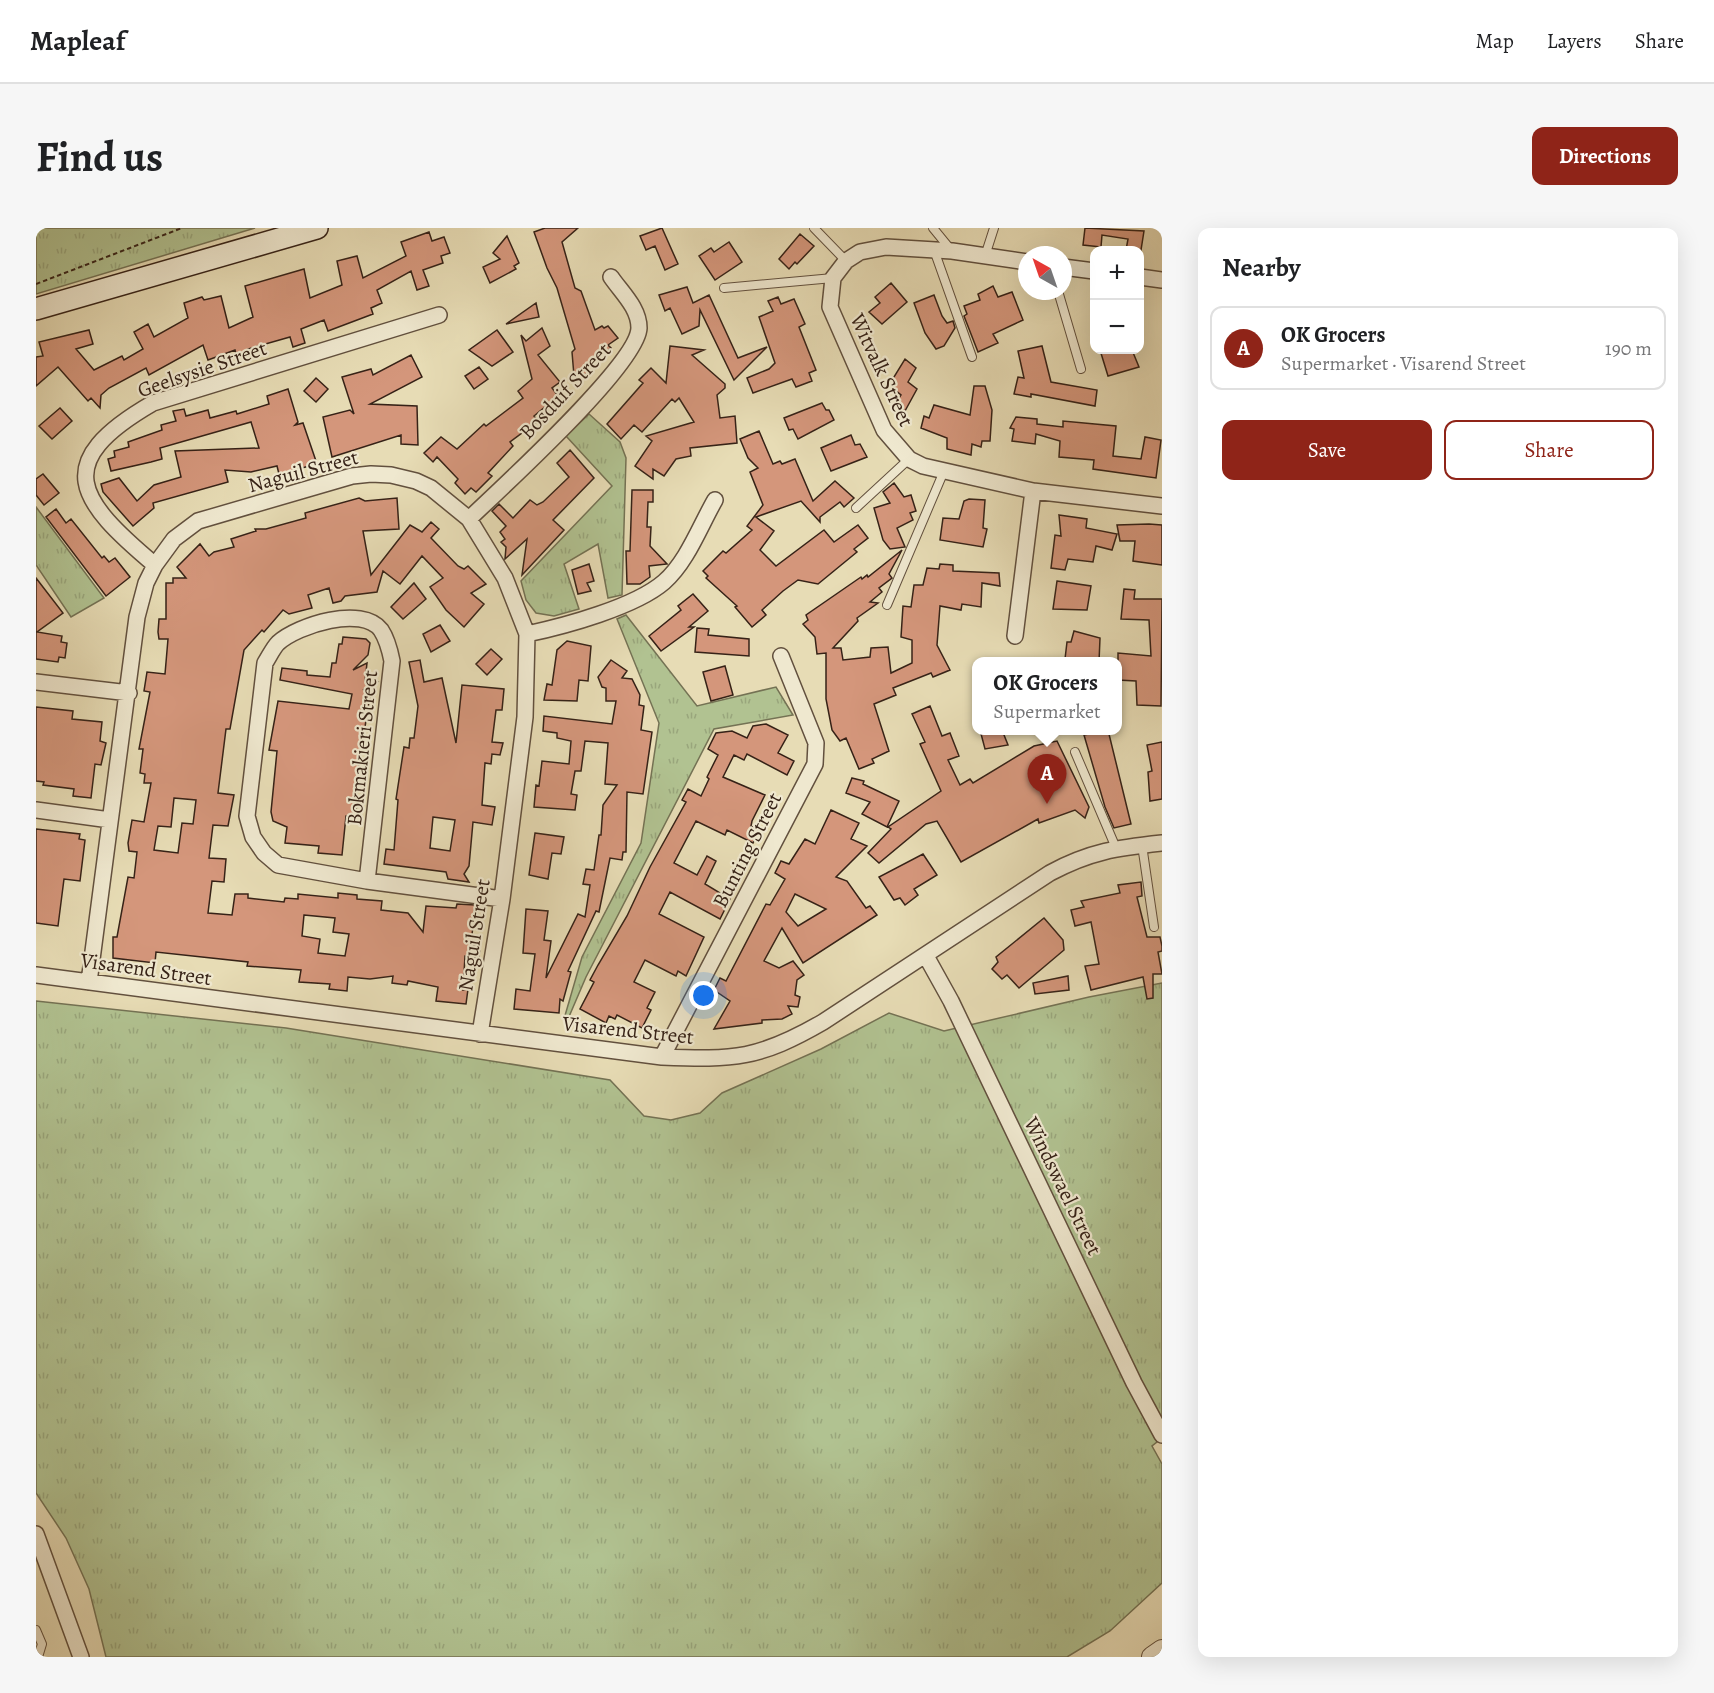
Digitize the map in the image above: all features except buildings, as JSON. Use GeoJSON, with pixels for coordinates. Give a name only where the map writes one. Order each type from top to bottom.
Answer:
{"type":"FeatureCollection","features":[{"type":"Feature","properties":{"kind":"main road"},"geometry":{"type":"LineString","coordinates":[[36,309],[317,228]]}},
{"type":"Feature","properties":{"kind":"street"},"geometry":{"type":"LineString","coordinates":[[832,278],[846,261],[861,252],[886,247],[934,250],[1018,261]]}},
{"type":"Feature","properties":{"kind":"street"},"geometry":{"type":"LineString","coordinates":[[1072,268],[1090,270]]}},
{"type":"Feature","properties":{"kind":"street","name":"Bosduif Street"},"geometry":{"type":"LineString","coordinates":[[469,519],[573,417],[632,350],[639,331],[638,314],[610,277]]}},
{"type":"Feature","properties":{"kind":"street","name":"Witvalk Street"},"geometry":{"type":"LineString","coordinates":[[832,278],[830,307],[884,430],[909,459],[923,466],[1033,491],[1162,506]]}},
{"type":"Feature","properties":{"kind":"street"},"geometry":{"type":"LineString","coordinates":[[1144,278],[1162,280]]}},
{"type":"Feature","properties":{"kind":"street","name":"Geelsysie Street"},"geometry":{"type":"LineString","coordinates":[[155,565],[116,532],[88,494],[86,467],[92,452],[106,436],[129,417],[153,403],[439,315]]}},
{"type":"Feature","properties":{"kind":"street","name":"Naguil Street"},"geometry":{"type":"LineString","coordinates":[[89,982],[140,601],[155,565],[174,539],[198,521],[352,476],[391,475],[416,481],[431,488],[469,519],[505,578],[527,634],[525,717],[502,899],[480,1034]]}},
{"type":"Feature","properties":{"kind":"street"},"geometry":{"type":"LineString","coordinates":[[1015,636],[1033,491]]}},
{"type":"Feature","properties":{"kind":"street"},"geometry":{"type":"LineString","coordinates":[[527,634],[548,630],[647,594],[665,581],[678,565],[715,500]]}},
{"type":"Feature","properties":{"kind":"street","name":"Bokmakieri Street"},"geometry":{"type":"LineString","coordinates":[[367,881],[392,661],[381,630],[367,620],[350,616],[296,633],[278,643],[265,663],[247,816],[253,837],[264,853],[278,865],[367,881],[502,899]]}},
{"type":"Feature","properties":{"kind":"street","name":"Bunting Street"},"geometry":{"type":"LineString","coordinates":[[662,1057],[815,764],[816,742],[781,656]]}},
{"type":"Feature","properties":{"kind":"street"},"geometry":{"type":"LineString","coordinates":[[36,682],[129,693]]}},
{"type":"Feature","properties":{"kind":"street"},"geometry":{"type":"LineString","coordinates":[[36,810],[110,820]]}},
{"type":"Feature","properties":{"kind":"street","name":"Visarend Street"},"geometry":{"type":"LineString","coordinates":[[36,975],[662,1057],[742,1057],[786,1043],[926,956],[1050,873],[1075,860],[1116,848],[1162,843]]}},
{"type":"Feature","properties":{"kind":"street","name":"Windswael Street"},"geometry":{"type":"LineString","coordinates":[[926,956],[951,1001],[1134,1383],[1162,1435]]}},
{"type":"Feature","properties":{"kind":"street"},"geometry":{"type":"LineString","coordinates":[[36,1534],[45,1552],[81,1657]]}},
{"type":"Feature","properties":{"kind":"street"},"geometry":{"type":"LineString","coordinates":[[1152,1657],[1162,1650]]}},
{"type":"Feature","properties":{"kind":"lane"},"geometry":{"type":"LineString","coordinates":[[814,228],[846,261]]}},
{"type":"Feature","properties":{"kind":"lane"},"geometry":{"type":"LineString","coordinates":[[933,228],[952,252]]}},
{"type":"Feature","properties":{"kind":"lane"},"geometry":{"type":"LineString","coordinates":[[985,256],[994,228]]}},
{"type":"Feature","properties":{"kind":"lane"},"geometry":{"type":"LineString","coordinates":[[934,250],[972,357]]}},
{"type":"Feature","properties":{"kind":"lane"},"geometry":{"type":"LineString","coordinates":[[724,288],[832,278]]}},
{"type":"Feature","properties":{"kind":"lane"},"geometry":{"type":"LineString","coordinates":[[1061,300],[1081,369]]}},
{"type":"Feature","properties":{"kind":"lane"},"geometry":{"type":"LineString","coordinates":[[856,508],[909,459]]}},
{"type":"Feature","properties":{"kind":"lane"},"geometry":{"type":"LineString","coordinates":[[887,605],[944,471]]}},
{"type":"Feature","properties":{"kind":"lane"},"geometry":{"type":"LineString","coordinates":[[1075,752],[1116,848]]}},
{"type":"Feature","properties":{"kind":"lane"},"geometry":{"type":"LineString","coordinates":[[1142,845],[1154,927]]}},
{"type":"Feature","properties":{"kind":"lane"},"geometry":{"type":"LineString","coordinates":[[36,1630],[42,1644],[38,1657]]}},
{"type":"Feature","properties":{"kind":"path"},"geometry":{"type":"LineString","coordinates":[[36,284],[182,228]]}},
{"type":"Feature","properties":{"kind":"green space"},"geometry":{"type":"Polygon","coordinates":[[[36,228],[255,228],[36,294],[36,228]]]}},
{"type":"Feature","properties":{"kind":"green space"},"geometry":{"type":"Polygon","coordinates":[[[589,414],[620,442],[626,458],[622,595],[608,598],[598,544],[564,564],[579,609],[554,616],[536,613],[526,600],[521,581],[612,486],[566,436],[589,414]]]}},
{"type":"Feature","properties":{"kind":"green space"},"geometry":{"type":"Polygon","coordinates":[[[36,507],[104,598],[71,617],[36,565],[36,507]]]}},
{"type":"Feature","properties":{"kind":"green space"},"geometry":{"type":"Polygon","coordinates":[[[626,615],[697,706],[776,687],[793,715],[714,729],[586,977],[568,1019],[564,1019],[582,957],[641,843],[659,723],[617,619],[626,615]]]}},
{"type":"Feature","properties":{"kind":"green space"},"geometry":{"type":"Polygon","coordinates":[[[1162,983],[1162,1438],[1152,1446],[1162,1464],[1162,1583],[1110,1631],[1067,1657],[106,1657],[89,1589],[66,1538],[36,1493],[36,1001],[286,1028],[610,1080],[644,1116],[671,1120],[700,1113],[722,1093],[821,1049],[889,1013],[944,1031],[1089,997],[1162,983]]]}},
{"type":"Feature","properties":{"kind":"place","name":"OK Grocers"},"geometry":{"type":"Point","coordinates":[1047,804]}}]}
